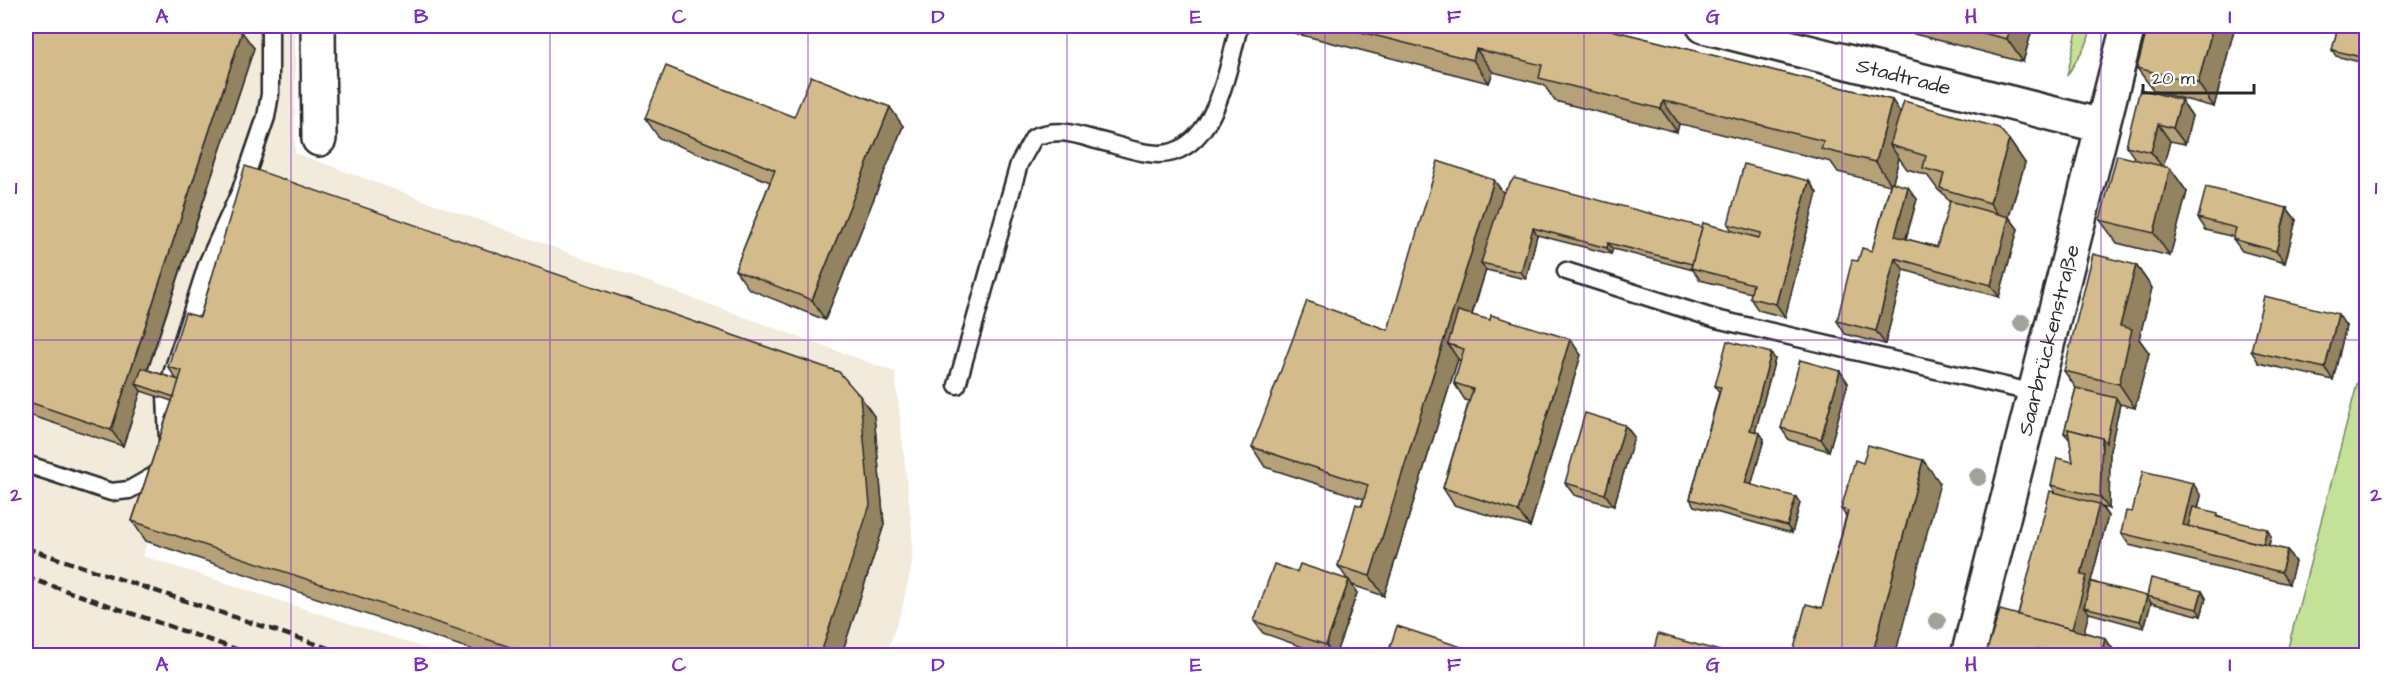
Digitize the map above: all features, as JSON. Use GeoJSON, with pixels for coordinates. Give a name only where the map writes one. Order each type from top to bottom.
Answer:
{"type":"FeatureCollection","features":[{"type":"Feature","properties":{"kind":"street"},"geometry":{"type":"LineString","coordinates":[[318,26],[319,139]]}},
{"type":"Feature","properties":{"kind":"street","name":"Stadtrade"},"geometry":{"type":"LineString","coordinates":[[1704,26],[1737,29],[2102,126]]}},
{"type":"Feature","properties":{"kind":"street","name":"Saarbrückenstraße"},"geometry":{"type":"LineString","coordinates":[[1968,656],[2128,26]]}},
{"type":"Feature","properties":{"kind":"lane"},"geometry":{"type":"LineString","coordinates":[[26,464],[111,492],[129,490],[177,467],[166,418],[166,395],[208,262],[242,190],[266,117],[270,94],[270,26]]}},
{"type":"Feature","properties":{"kind":"lane"},"geometry":{"type":"LineString","coordinates":[[957,385],[1019,164],[1034,137],[1052,131],[1148,153],[1173,152],[1189,143],[1207,125],[1222,91],[1239,26]]}},
{"type":"Feature","properties":{"kind":"lane"},"geometry":{"type":"LineString","coordinates":[[1566,271],[1716,319],[2035,393]]}},
{"type":"Feature","properties":{"kind":"shaded area"},"geometry":{"type":"Polygon","coordinates":[[[26,26],[295,26],[295,153],[895,372],[912,529],[912,563],[902,609],[886,655],[492,655],[147,541],[143,556],[446,655],[26,655],[26,26]]]}},
{"type":"Feature","properties":{"kind":"green space"},"geometry":{"type":"Polygon","coordinates":[[[2078,26],[2092,26],[2087,43],[2067,76],[2078,26]]]}},
{"type":"Feature","properties":{"kind":"green space"},"geometry":{"type":"Polygon","coordinates":[[[2366,350],[2366,655],[2286,655],[2366,350]]]}},
{"type":"Feature","properties":{"kind":"building"},"geometry":{"type":"Polygon","coordinates":[[[26,26],[224,26],[242,32],[111,430],[26,401],[26,26]]]}},
{"type":"Feature","properties":{"kind":"building"},"geometry":{"type":"Polygon","coordinates":[[[1337,26],[1595,26],[1892,100],[1876,162],[1821,149],[1824,141],[1674,103],[1663,101],[1661,109],[1539,78],[1542,65],[1476,49],[1473,60],[1337,26]]]}},
{"type":"Feature","properties":{"kind":"building"},"geometry":{"type":"Polygon","coordinates":[[[1955,26],[2010,26],[2007,39],[1955,26]]]}},
{"type":"Feature","properties":{"kind":"building"},"geometry":{"type":"Polygon","coordinates":[[[2148,26],[2213,26],[2198,83],[2137,68],[2148,26]]]}},
{"type":"Feature","properties":{"kind":"building"},"geometry":{"type":"Polygon","coordinates":[[[2338,26],[2367,26],[2365,58],[2332,50],[2338,26]]]}},
{"type":"Feature","properties":{"kind":"building"},"geometry":{"type":"Polygon","coordinates":[[[666,66],[794,117],[811,76],[890,107],[812,300],[735,270],[775,170],[645,118],[666,66]]]}},
{"type":"Feature","properties":{"kind":"building"},"geometry":{"type":"Polygon","coordinates":[[[2140,89],[2181,100],[2173,128],[2158,124],[2151,152],[2126,146],[2140,89]]]}},
{"type":"Feature","properties":{"kind":"building"},"geometry":{"type":"Polygon","coordinates":[[[1904,101],[1999,128],[2009,140],[1990,203],[1940,188],[1944,174],[1923,168],[1926,156],[1890,145],[1904,101]]]}},
{"type":"Feature","properties":{"kind":"building"},"geometry":{"type":"Polygon","coordinates":[[[2117,155],[2170,168],[2154,233],[2100,220],[2117,155]]]}},
{"type":"Feature","properties":{"kind":"building"},"geometry":{"type":"Polygon","coordinates":[[[1438,161],[1494,180],[1370,576],[1338,566],[1356,504],[1362,506],[1368,485],[1252,447],[1307,301],[1388,330],[1438,161]]]}},
{"type":"Feature","properties":{"kind":"building"},"geometry":{"type":"Polygon","coordinates":[[[1744,164],[1809,181],[1776,304],[1750,298],[1753,284],[1691,268],[1703,223],[1759,238],[1761,233],[1728,224],[1744,164]]]}},
{"type":"Feature","properties":{"kind":"building"},"geometry":{"type":"Polygon","coordinates":[[[245,166],[839,372],[860,396],[870,505],[820,656],[537,656],[132,521],[182,371],[168,367],[185,313],[200,317],[245,166]]]}},
{"type":"Feature","properties":{"kind":"building"},"geometry":{"type":"Polygon","coordinates":[[[1514,178],[1702,227],[1692,264],[1608,243],[1607,248],[1533,228],[1521,272],[1481,263],[1503,193],[1514,178]]]}},
{"type":"Feature","properties":{"kind":"building"},"geometry":{"type":"Polygon","coordinates":[[[1891,182],[1908,187],[1895,236],[1937,247],[1950,201],[2009,217],[1991,285],[1895,258],[1876,331],[1837,321],[1852,260],[1858,261],[1862,248],[1872,251],[1891,182]]]}},
{"type":"Feature","properties":{"kind":"building"},"geometry":{"type":"Polygon","coordinates":[[[2206,187],[2287,208],[2276,251],[2233,239],[2236,228],[2198,218],[2206,187]]]}},
{"type":"Feature","properties":{"kind":"building"},"geometry":{"type":"Polygon","coordinates":[[[2093,254],[2136,265],[2120,326],[2132,329],[2119,384],[2064,371],[2093,254]]]}},
{"type":"Feature","properties":{"kind":"building"},"geometry":{"type":"Polygon","coordinates":[[[2264,296],[2338,314],[2325,368],[2251,351],[2264,296]]]}},
{"type":"Feature","properties":{"kind":"building"},"geometry":{"type":"Polygon","coordinates":[[[1458,311],[1490,320],[1491,315],[1570,339],[1518,511],[1443,488],[1473,389],[1454,383],[1464,349],[1448,344],[1458,311]]]}},
{"type":"Feature","properties":{"kind":"building"},"geometry":{"type":"Polygon","coordinates":[[[1727,341],[1771,353],[1750,430],[1760,433],[1745,483],[1796,497],[1787,526],[1690,499],[1721,387],[1715,386],[1727,341]]]}},
{"type":"Feature","properties":{"kind":"building"},"geometry":{"type":"Polygon","coordinates":[[[1800,360],[1840,371],[1821,439],[1781,428],[1800,360]]]}},
{"type":"Feature","properties":{"kind":"building"},"geometry":{"type":"Polygon","coordinates":[[[142,368],[179,380],[174,397],[136,384],[142,368]]]}},
{"type":"Feature","properties":{"kind":"building"},"geometry":{"type":"Polygon","coordinates":[[[2076,388],[2116,398],[2106,443],[2102,438],[2068,429],[2069,434],[2064,433],[2076,388]]]}},
{"type":"Feature","properties":{"kind":"building"},"geometry":{"type":"Polygon","coordinates":[[[1585,413],[1625,425],[1605,494],[1565,483],[1585,413]]]}},
{"type":"Feature","properties":{"kind":"building"},"geometry":{"type":"Polygon","coordinates":[[[2068,429],[2102,438],[2100,497],[2051,485],[2057,458],[2073,462],[2068,429]]]}},
{"type":"Feature","properties":{"kind":"building"},"geometry":{"type":"Polygon","coordinates":[[[1868,445],[1923,460],[1872,656],[1792,656],[1806,604],[1822,608],[1848,511],[1841,509],[1855,460],[1863,463],[1868,445]]]}},
{"type":"Feature","properties":{"kind":"building"},"geometry":{"type":"Polygon","coordinates":[[[2143,471],[2193,483],[2183,525],[2287,550],[2281,572],[2121,533],[2126,511],[2132,512],[2143,471]]]}},
{"type":"Feature","properties":{"kind":"building"},"geometry":{"type":"Polygon","coordinates":[[[2050,491],[2099,504],[2081,575],[2087,576],[2072,629],[2018,615],[2050,491]]]}},
{"type":"Feature","properties":{"kind":"building"},"geometry":{"type":"Polygon","coordinates":[[[2193,507],[2218,513],[2217,517],[2267,529],[2263,544],[2188,526],[2193,507]]]}},
{"type":"Feature","properties":{"kind":"building"},"geometry":{"type":"Polygon","coordinates":[[[1274,564],[1297,572],[1300,564],[1349,580],[1326,645],[1254,621],[1274,564]]]}},
{"type":"Feature","properties":{"kind":"building"},"geometry":{"type":"Polygon","coordinates":[[[2151,578],[2202,591],[2197,609],[2147,596],[2151,578]]]}},
{"type":"Feature","properties":{"kind":"building"},"geometry":{"type":"Polygon","coordinates":[[[2091,582],[2147,596],[2140,621],[2084,607],[2091,582]]]}},
{"type":"Feature","properties":{"kind":"building"},"geometry":{"type":"Polygon","coordinates":[[[2000,610],[2105,638],[2101,656],[2062,656],[2038,649],[2037,656],[1985,656],[2000,610]]]}},
{"type":"Feature","properties":{"kind":"building"},"geometry":{"type":"Polygon","coordinates":[[[1397,626],[1489,656],[1387,656],[1397,626]]]}},
{"type":"Feature","properties":{"kind":"building"},"geometry":{"type":"Polygon","coordinates":[[[1658,634],[1738,656],[1652,656],[1658,634]]]}},
{"type":"Feature","properties":{"kind":"railway"},"geometry":{"type":"LineString","coordinates":[[26,548],[352,656]]}},
{"type":"Feature","properties":{"kind":"railway"},"geometry":{"type":"LineString","coordinates":[[26,577],[256,656]]}},
{"type":"Feature","properties":{"kind":"railway"},"geometry":{"type":"LineString","coordinates":[[26,650],[45,656]]}}]}
